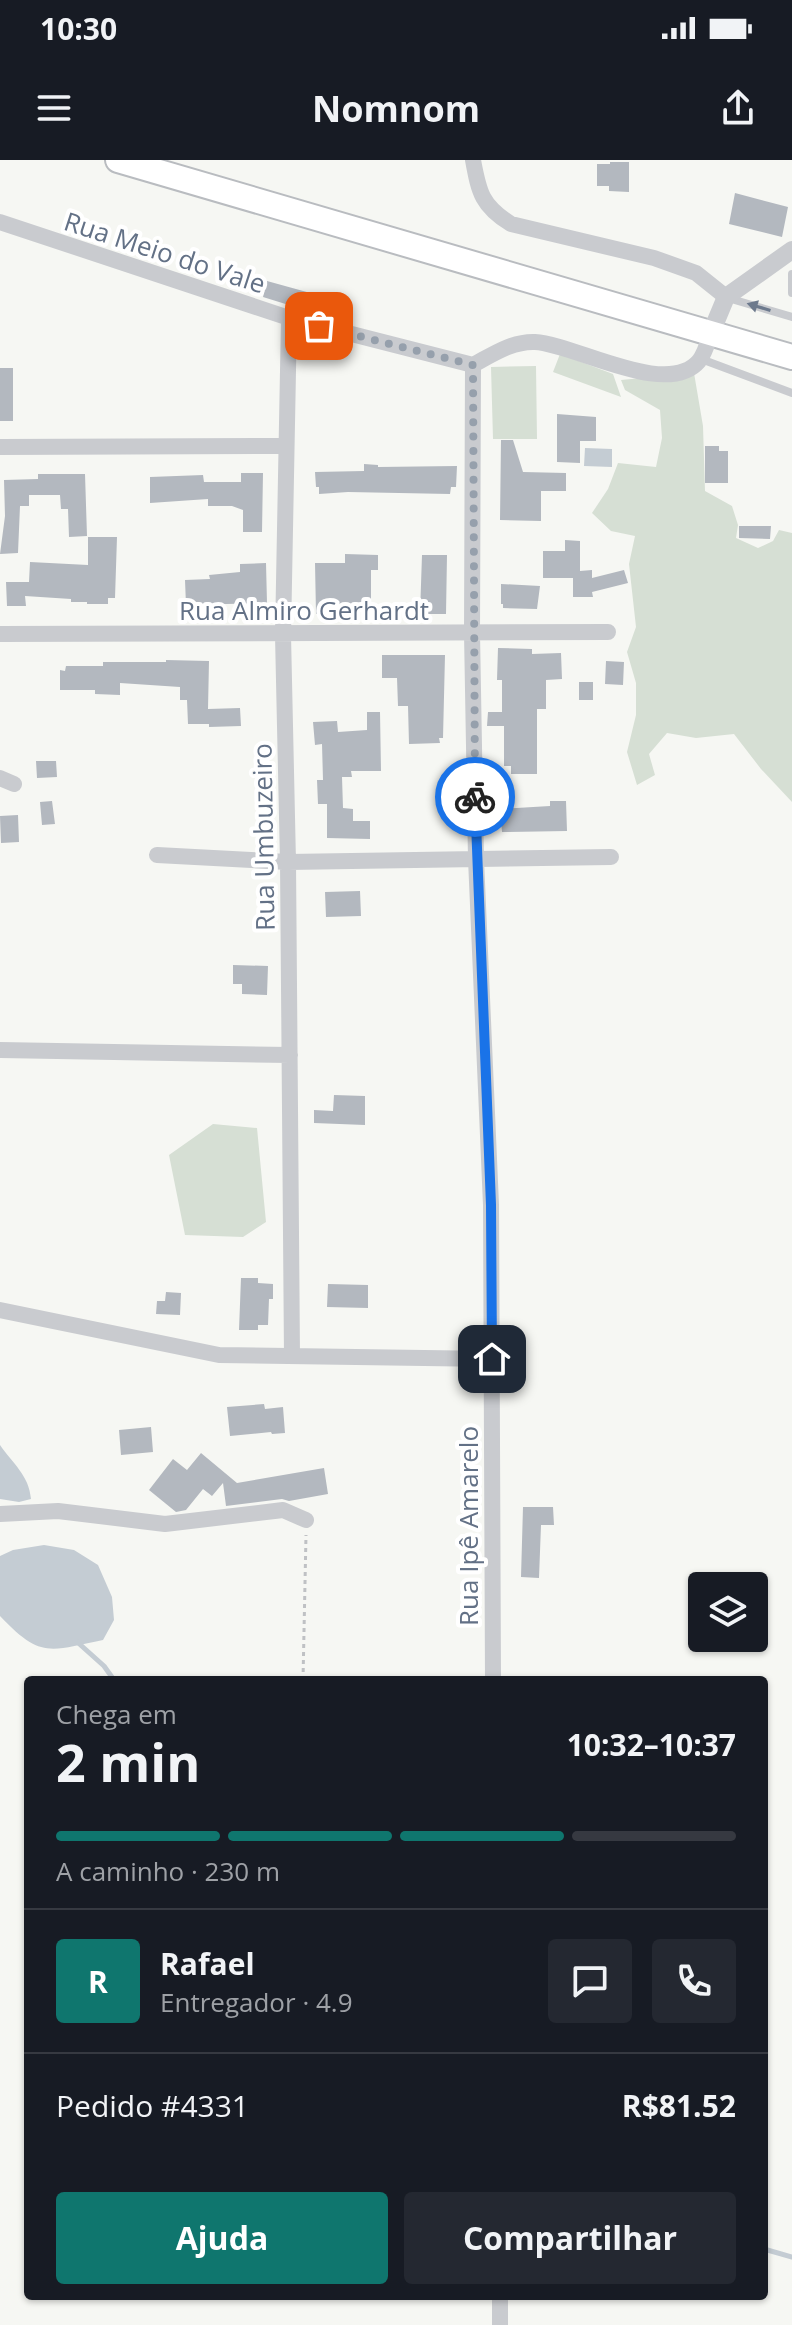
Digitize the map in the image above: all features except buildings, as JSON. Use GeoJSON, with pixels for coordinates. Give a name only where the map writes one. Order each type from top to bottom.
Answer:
{"type":"FeatureCollection","features":[{"type":"Feature","properties":{"kind":"main road"},"geometry":{"type":"LineString","coordinates":[[118,160],[792,357]]}},
{"type":"Feature","properties":{"kind":"street"},"geometry":{"type":"LineString","coordinates":[[473,160],[479,191],[492,211],[511,224],[654,258],[696,273],[726,297]]}},
{"type":"Feature","properties":{"kind":"street","name":"Rua Meio do Vale"},"geometry":{"type":"LineString","coordinates":[[0,222],[289,318],[473,365]]}},
{"type":"Feature","properties":{"kind":"street"},"geometry":{"type":"LineString","coordinates":[[473,365],[510,346],[538,342],[638,371],[682,371],[701,359],[726,297],[792,250]]}},
{"type":"Feature","properties":{"kind":"street","name":"Rua Umbuzeiro"},"geometry":{"type":"LineString","coordinates":[[289,318],[283,635],[292,1356]]}},
{"type":"Feature","properties":{"kind":"street","name":"Rua Ipê Amarelo"},"geometry":{"type":"LineString","coordinates":[[473,365],[472,633],[476,859],[491,1205],[493,1676]]}},
{"type":"Feature","properties":{"kind":"street"},"geometry":{"type":"LineString","coordinates":[[0,447],[286,446]]}},
{"type":"Feature","properties":{"kind":"street","name":"Rua Almiro Gerhardt"},"geometry":{"type":"LineString","coordinates":[[0,634],[608,632]]}},
{"type":"Feature","properties":{"kind":"street"},"geometry":{"type":"LineString","coordinates":[[157,855],[288,862],[611,857]]}},
{"type":"Feature","properties":{"kind":"street"},"geometry":{"type":"LineString","coordinates":[[0,1050],[290,1055]]}},
{"type":"Feature","properties":{"kind":"street"},"geometry":{"type":"LineString","coordinates":[[0,1310],[219,1355],[492,1359]]}},
{"type":"Feature","properties":{"kind":"street"},"geometry":{"type":"LineString","coordinates":[[0,1514],[58,1511],[165,1524],[283,1510],[306,1520]]}},
{"type":"Feature","properties":{"kind":"street"},"geometry":{"type":"LineString","coordinates":[[500,2300],[500,2325]]}},
{"type":"Feature","properties":{"kind":"lane"},"geometry":{"type":"LineString","coordinates":[[792,274],[792,293]]}},
{"type":"Feature","properties":{"kind":"lane"},"geometry":{"type":"LineString","coordinates":[[726,297],[792,317]]}},
{"type":"Feature","properties":{"kind":"lane"},"geometry":{"type":"LineString","coordinates":[[701,359],[792,393]]}},
{"type":"Feature","properties":{"kind":"path"},"geometry":{"type":"LineString","coordinates":[[303,1676],[306,1520]]}},
{"type":"Feature","properties":{"kind":"shaded area"},"geometry":{"type":"Polygon","coordinates":[[[560,354],[613,374],[621,397],[553,372],[560,354]]]}},
{"type":"Feature","properties":{"kind":"shaded area"},"geometry":{"type":"Polygon","coordinates":[[[536,366],[537,439],[493,439],[491,367],[536,366]]]}},
{"type":"Feature","properties":{"kind":"shaded area"},"geometry":{"type":"Polygon","coordinates":[[[694,373],[703,426],[705,491],[732,506],[738,525],[736,538],[758,548],[773,541],[779,530],[792,533],[792,802],[734,734],[696,738],[667,733],[649,754],[655,775],[637,785],[627,752],[636,715],[636,683],[627,652],[636,627],[629,564],[635,536],[611,531],[592,513],[608,489],[618,463],[656,467],[662,438],[660,410],[625,390],[621,380],[694,373]]]}},
{"type":"Feature","properties":{"kind":"shaded area"},"geometry":{"type":"Polygon","coordinates":[[[585,448],[612,449],[612,467],[584,466],[585,448]]]}},
{"type":"Feature","properties":{"kind":"shaded area"},"geometry":{"type":"Polygon","coordinates":[[[213,1124],[257,1128],[266,1222],[243,1237],[185,1235],[169,1155],[213,1124]]]}},
{"type":"Feature","properties":{"kind":"shaded area"},"geometry":{"type":"Polygon","coordinates":[[[0,1445],[24,1476],[31,1499],[19,1502],[0,1499],[0,1445]]]}},
{"type":"Feature","properties":{"kind":"shaded area"},"geometry":{"type":"Polygon","coordinates":[[[44,1545],[74,1550],[98,1565],[112,1597],[114,1620],[103,1640],[57,1649],[47,1648],[26,1639],[0,1616],[0,1556],[13,1550],[44,1545]]]}},
{"type":"Feature","properties":{"kind":"waterway"},"geometry":{"type":"LineString","coordinates":[[75,1640],[111,1676]]}},
{"type":"Feature","properties":{"kind":"waterway"},"geometry":{"type":"LineString","coordinates":[[768,2250],[792,2257]]}},
{"type":"Feature","properties":{"kind":"way so far"},"geometry":{"type":"LineString","coordinates":[[319,326],[473,365],[475,797]]}},
{"type":"Feature","properties":{"kind":"route"},"geometry":{"type":"LineString","coordinates":[[475,797],[491,1205],[492,1359]]}}]}
